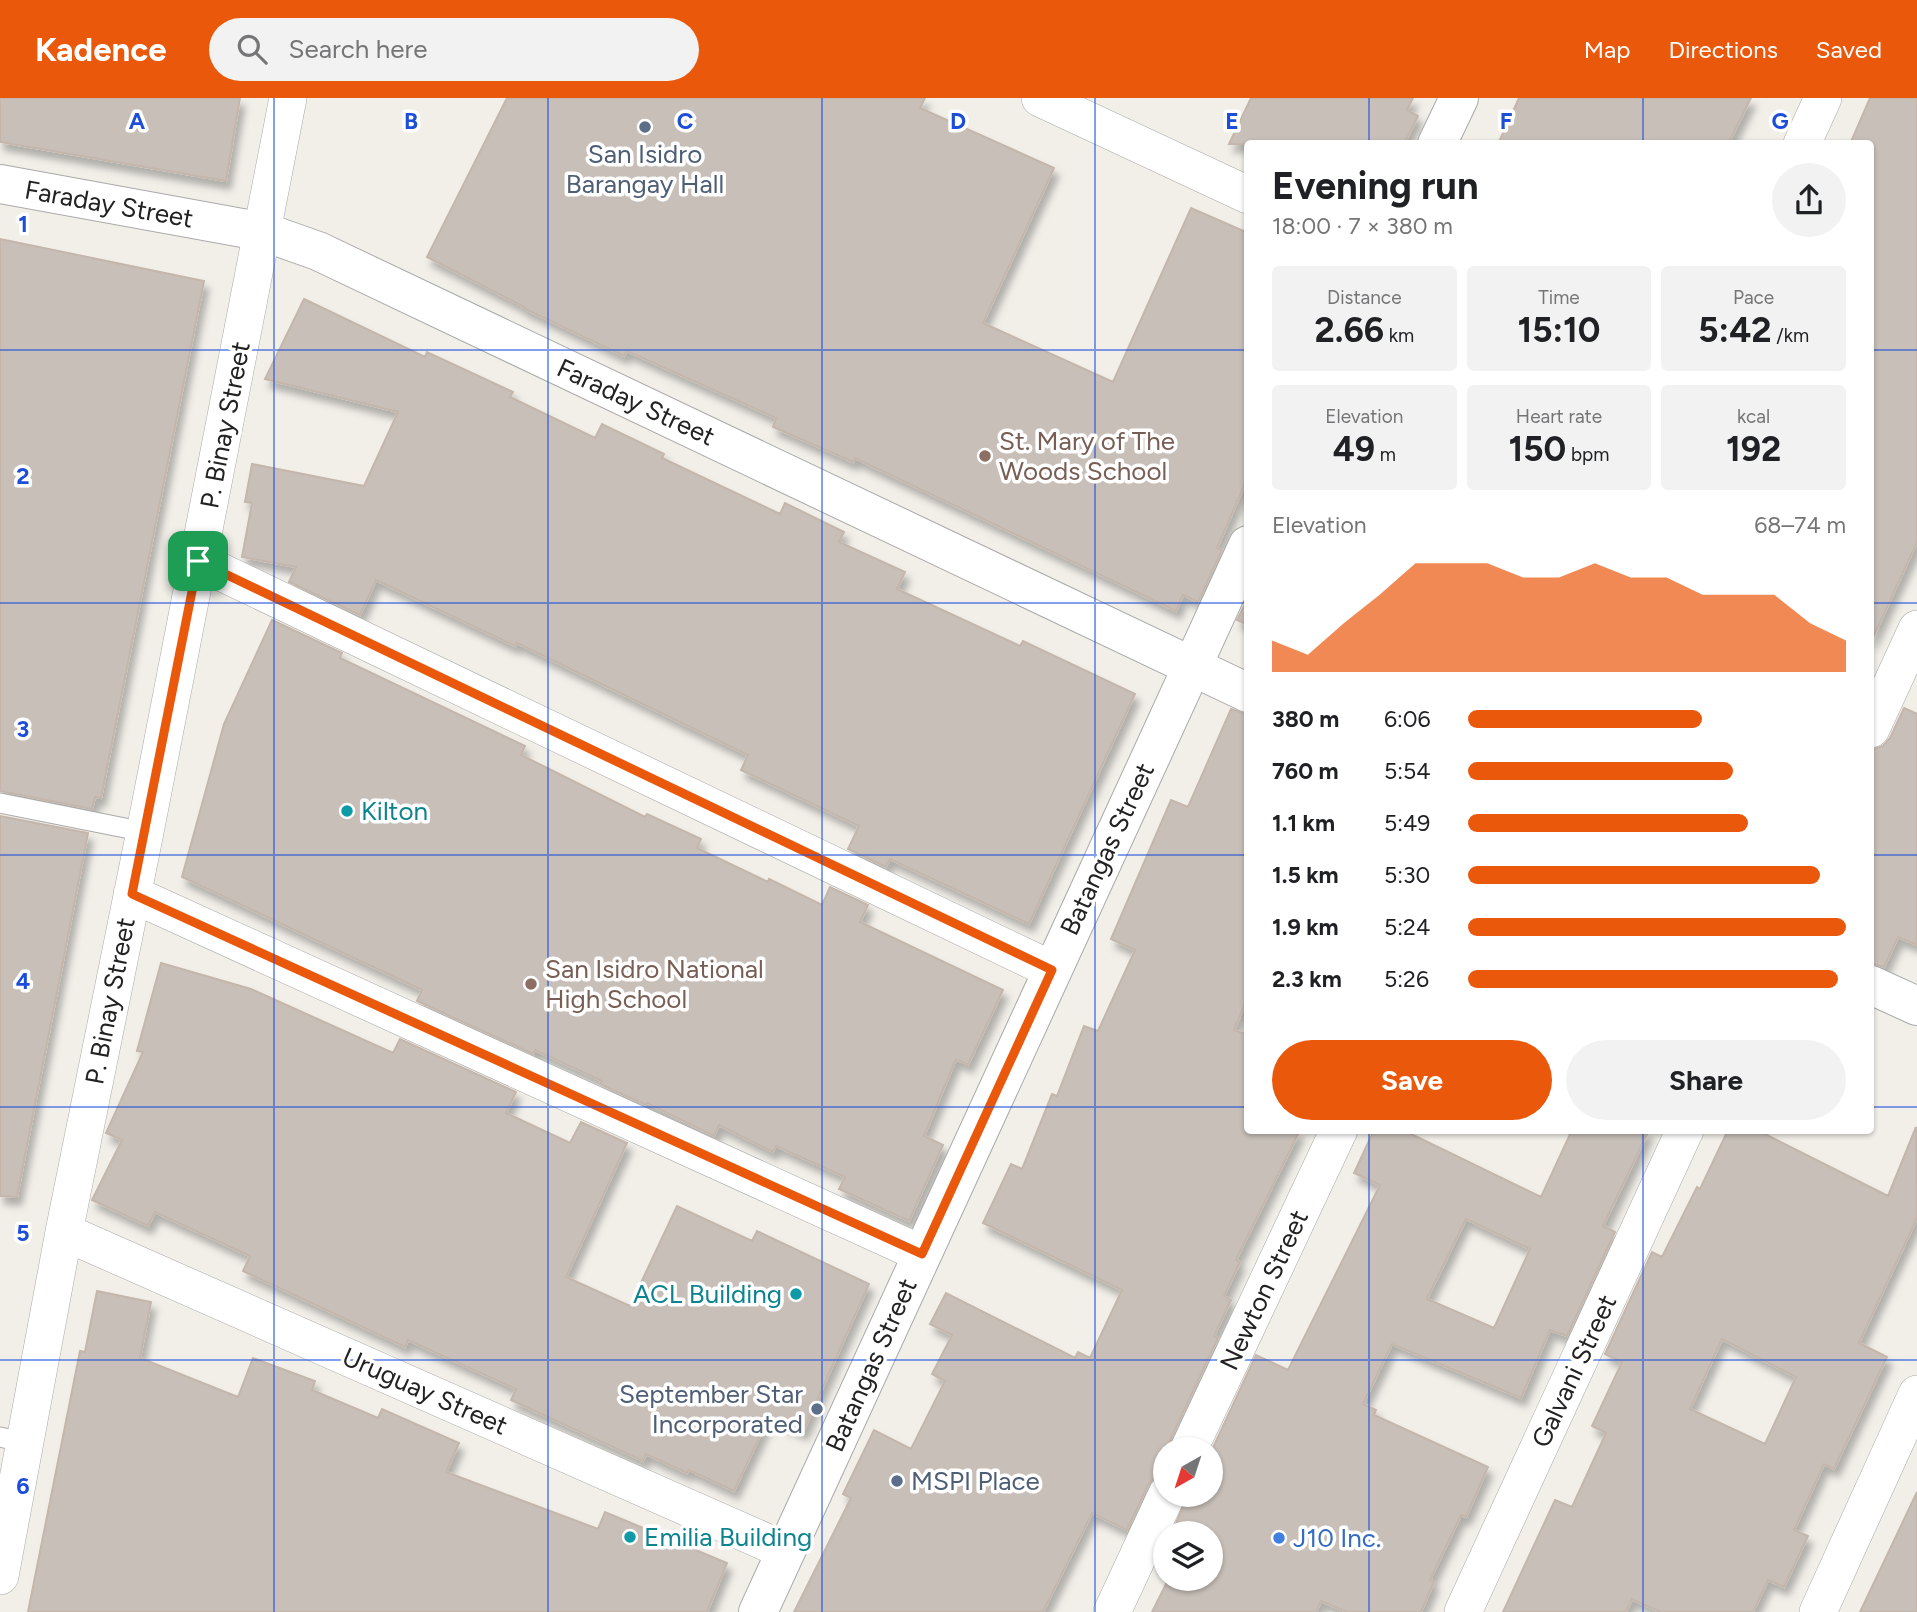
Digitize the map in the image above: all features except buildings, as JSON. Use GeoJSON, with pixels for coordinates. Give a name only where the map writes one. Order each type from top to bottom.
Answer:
{"type":"FeatureCollection","features":[{"type":"Feature","properties":{"kind":"street","name":"P. Binay Street"},"geometry":{"type":"LineString","coordinates":[[0,1576],[13,1440],[64,1232],[264,232],[288,98]]}},
{"type":"Feature","properties":{"kind":"street"},"geometry":{"type":"LineString","coordinates":[[1040,98],[1244,193]]}},
{"type":"Feature","properties":{"kind":"street"},"geometry":{"type":"LineString","coordinates":[[1439,140],[1459,98]]}},
{"type":"Feature","properties":{"kind":"street"},"geometry":{"type":"LineString","coordinates":[[1804,140],[1823,98]]}},
{"type":"Feature","properties":{"kind":"street","name":"Faraday Street"},"geometry":{"type":"LineString","coordinates":[[0,184],[264,232],[318,251],[1244,691]]}},
{"type":"Feature","properties":{"kind":"street","name":"Batangas Street"},"geometry":{"type":"LineString","coordinates":[[758,1612],[1244,553]]}},
{"type":"Feature","properties":{"kind":"street"},"geometry":{"type":"LineString","coordinates":[[198,561],[1052,970]]}},
{"type":"Feature","properties":{"kind":"street"},"geometry":{"type":"LineString","coordinates":[[1874,722],[1917,629]]}},
{"type":"Feature","properties":{"kind":"street"},"geometry":{"type":"LineString","coordinates":[[132,894],[922,1254]]}},
{"type":"Feature","properties":{"kind":"street"},"geometry":{"type":"LineString","coordinates":[[1874,986],[1917,1006]]}},
{"type":"Feature","properties":{"kind":"street","name":"Newton Street"},"geometry":{"type":"LineString","coordinates":[[1195,1437],[1337,1134]]}},
{"type":"Feature","properties":{"kind":"street","name":"Galvani Street"},"geometry":{"type":"LineString","coordinates":[[1463,1612],[1683,1134]]}},
{"type":"Feature","properties":{"kind":"street","name":"Uruguay Street"},"geometry":{"type":"LineString","coordinates":[[64,1232],[786,1551]]}},
{"type":"Feature","properties":{"kind":"street"},"geometry":{"type":"LineString","coordinates":[[1818,1612],[1917,1394]]}},
{"type":"Feature","properties":{"kind":"street"},"geometry":{"type":"LineString","coordinates":[[1112,1612],[1161,1507]]}},
{"type":"Feature","properties":{"kind":"lane"},"geometry":{"type":"LineString","coordinates":[[0,803],[145,832]]}},
{"type":"Feature","properties":{"kind":"place","name":"San Isidro Barangay Hall"},"geometry":{"type":"Point","coordinates":[645,127]}},
{"type":"Feature","properties":{"kind":"place","name":"St. Mary of The Woods School"},"geometry":{"type":"Point","coordinates":[985,456]}},
{"type":"Feature","properties":{"kind":"place","name":"Kilton"},"geometry":{"type":"Point","coordinates":[347,811]}},
{"type":"Feature","properties":{"kind":"place","name":"San Isidro National High School"},"geometry":{"type":"Point","coordinates":[531,984]}},
{"type":"Feature","properties":{"kind":"place","name":"ACL Building"},"geometry":{"type":"Point","coordinates":[796,1294]}},
{"type":"Feature","properties":{"kind":"place","name":"September Star Incorporated"},"geometry":{"type":"Point","coordinates":[817,1409]}},
{"type":"Feature","properties":{"kind":"place","name":"MSPI Place"},"geometry":{"type":"Point","coordinates":[897,1481]}},
{"type":"Feature","properties":{"kind":"place","name":"Emilia Building"},"geometry":{"type":"Point","coordinates":[630,1537]}},
{"type":"Feature","properties":{"kind":"place","name":"J10 Inc."},"geometry":{"type":"Point","coordinates":[1279,1538]}},
{"type":"Feature","properties":{"kind":"route"},"geometry":{"type":"LineString","coordinates":[[198,561],[1052,970],[922,1254],[132,894],[198,561]]}}]}
